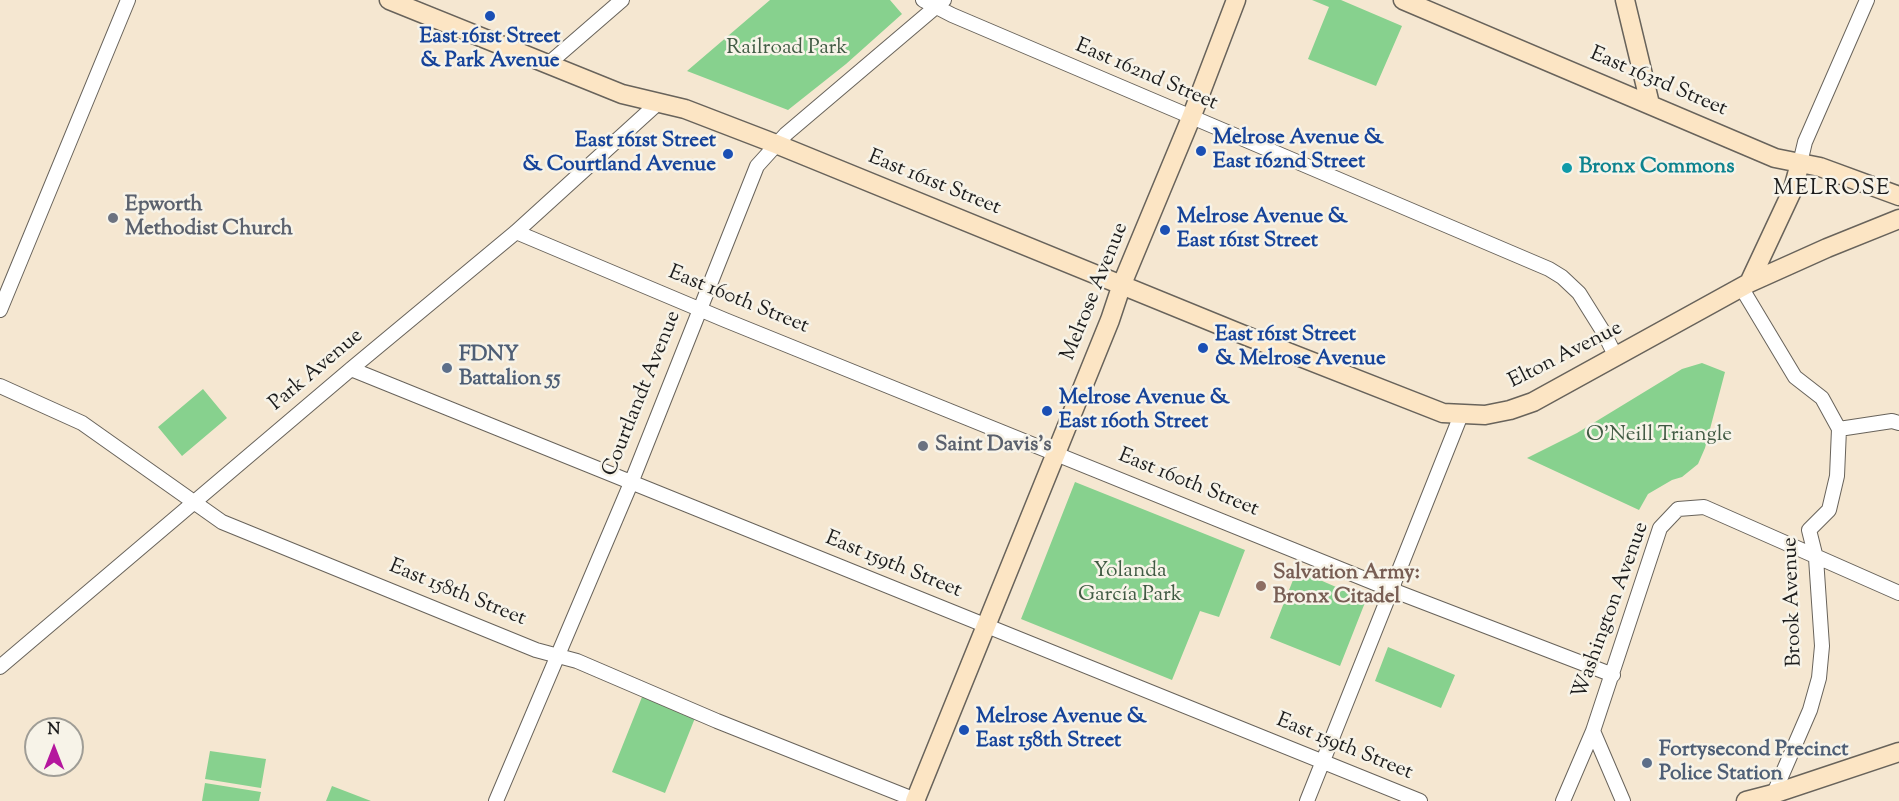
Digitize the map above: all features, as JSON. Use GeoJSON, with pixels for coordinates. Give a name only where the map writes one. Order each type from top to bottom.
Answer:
{"type":"FeatureCollection","features":[{"type":"Feature","properties":{"kind":"main road","name":"East 161st Street"},"geometry":{"type":"LineString","coordinates":[[389,0],[622,94],[685,110],[776,144],[1431,410],[1461,415]]}},
{"type":"Feature","properties":{"kind":"main road","name":"Melrose Avenue"},"geometry":{"type":"LineString","coordinates":[[916,801],[1110,320],[1122,284],[1191,118],[1236,0]]}},
{"type":"Feature","properties":{"kind":"main road","name":"East 163rd Street"},"geometry":{"type":"LineString","coordinates":[[1403,0],[1775,158],[1821,167],[1899,196]]}},
{"type":"Feature","properties":{"kind":"main road"},"geometry":{"type":"LineString","coordinates":[[1625,0],[1650,104]]}},
{"type":"Feature","properties":{"kind":"main road"},"geometry":{"type":"LineString","coordinates":[[1745,285],[1793,189],[1800,163]]}},
{"type":"Feature","properties":{"kind":"main road","name":"Elton Avenue"},"geometry":{"type":"LineString","coordinates":[[1461,415],[1485,415],[1521,406],[1543,397],[1745,285],[1899,219]]}},
{"type":"Feature","properties":{"kind":"main road"},"geometry":{"type":"LineString","coordinates":[[1746,801],[1771,798],[1899,752]]}},
{"type":"Feature","properties":{"kind":"street"},"geometry":{"type":"LineString","coordinates":[[0,310],[128,0]]}},
{"type":"Feature","properties":{"kind":"street"},"geometry":{"type":"LineString","coordinates":[[547,65],[622,0]]}},
{"type":"Feature","properties":{"kind":"street"},"geometry":{"type":"LineString","coordinates":[[1800,163],[1805,142],[1867,0]]}},
{"type":"Feature","properties":{"kind":"street","name":"East 162nd Street"},"geometry":{"type":"LineString","coordinates":[[934,2],[1191,118],[1549,269],[1562,277],[1579,293],[1616,357]]}},
{"type":"Feature","properties":{"kind":"street","name":"Courtlandt Avenue"},"geometry":{"type":"LineString","coordinates":[[496,801],[632,483],[757,166],[776,144],[934,2]]}},
{"type":"Feature","properties":{"kind":"street","name":"Park Avenue"},"geometry":{"type":"LineString","coordinates":[[0,667],[516,232],[658,103]]}},
{"type":"Feature","properties":{"kind":"street","name":"East 160th Street"},"geometry":{"type":"LineString","coordinates":[[516,232],[1392,590],[1613,675]]}},
{"type":"Feature","properties":{"kind":"street"},"geometry":{"type":"LineString","coordinates":[[1745,285],[1795,377],[1822,398],[1839,429],[1892,421],[1899,423]]}},
{"type":"Feature","properties":{"kind":"street","name":"East 159th Street"},"geometry":{"type":"LineString","coordinates":[[351,369],[1420,801]]}},
{"type":"Feature","properties":{"kind":"street","name":"East 158th Street"},"geometry":{"type":"LineString","coordinates":[[0,386],[82,423],[222,522],[536,650],[577,661],[717,721],[916,801]]}},
{"type":"Feature","properties":{"kind":"street"},"geometry":{"type":"LineString","coordinates":[[1307,801],[1461,415]]}},
{"type":"Feature","properties":{"kind":"street","name":"Brook Avenue"},"geometry":{"type":"LineString","coordinates":[[1771,798],[1809,710],[1819,678],[1822,646],[1816,558],[1809,530],[1829,510],[1837,476],[1839,429]]}},
{"type":"Feature","properties":{"kind":"street","name":"Washington Avenue"},"geometry":{"type":"LineString","coordinates":[[1563,801],[1593,731],[1613,675],[1660,528],[1678,509],[1704,507],[1816,558]]}},
{"type":"Feature","properties":{"kind":"street"},"geometry":{"type":"LineString","coordinates":[[1816,558],[1899,593]]}},
{"type":"Feature","properties":{"kind":"street","name":"Washington Avenue"},"geometry":{"type":"LineString","coordinates":[[1593,731],[1623,801]]}},
{"type":"Feature","properties":{"kind":"green space","name":"Railroad Park"},"geometry":{"type":"Polygon","coordinates":[[[770,0],[890,0],[902,14],[846,64],[788,110],[687,71],[770,0]]]}},
{"type":"Feature","properties":{"kind":"green space"},"geometry":{"type":"Polygon","coordinates":[[[1312,0],[1341,0],[1402,26],[1376,86],[1308,59],[1329,7],[1312,0]]]}},
{"type":"Feature","properties":{"kind":"green space","name":"O'Neill Triangle"},"geometry":{"type":"Polygon","coordinates":[[[1702,363],[1725,372],[1705,448],[1698,464],[1682,477],[1648,494],[1639,510],[1527,458],[1577,433],[1682,369],[1702,363]]]}},
{"type":"Feature","properties":{"kind":"green space"},"geometry":{"type":"Polygon","coordinates":[[[203,389],[227,418],[182,456],[158,427],[203,389]]]}},
{"type":"Feature","properties":{"kind":"green space","name":"Yolanda García Park"},"geometry":{"type":"Polygon","coordinates":[[[1075,482],[1245,550],[1219,617],[1200,611],[1172,680],[1021,619],[1075,482]]]}},
{"type":"Feature","properties":{"kind":"green space"},"geometry":{"type":"Polygon","coordinates":[[[1297,570],[1366,600],[1340,666],[1270,638],[1297,570]]]}},
{"type":"Feature","properties":{"kind":"green space"},"geometry":{"type":"Polygon","coordinates":[[[1388,647],[1455,675],[1441,708],[1375,681],[1388,647]]]}},
{"type":"Feature","properties":{"kind":"green space"},"geometry":{"type":"Polygon","coordinates":[[[642,697],[695,718],[665,793],[612,772],[642,697]]]}},
{"type":"Feature","properties":{"kind":"green space"},"geometry":{"type":"Polygon","coordinates":[[[210,751],[266,759],[261,788],[205,779],[210,751]]]}},
{"type":"Feature","properties":{"kind":"green space"},"geometry":{"type":"Polygon","coordinates":[[[205,783],[261,792],[259,801],[202,801],[205,783]]]}},
{"type":"Feature","properties":{"kind":"green space"},"geometry":{"type":"Polygon","coordinates":[[[332,786],[371,801],[326,801],[332,786]]]}},
{"type":"Feature","properties":{"kind":"place","name":"East 161st Street & Park Avenue"},"geometry":{"type":"Point","coordinates":[490,16]}},
{"type":"Feature","properties":{"kind":"place","name":"Melrose Avenue & East 162nd Street"},"geometry":{"type":"Point","coordinates":[1201,151]}},
{"type":"Feature","properties":{"kind":"place","name":"East 161st Street & Courtland Avenue"},"geometry":{"type":"Point","coordinates":[728,154]}},
{"type":"Feature","properties":{"kind":"place","name":"Bronx Commons"},"geometry":{"type":"Point","coordinates":[1567,168]}},
{"type":"Feature","properties":{"kind":"place","name":"Epworth Methodist Church"},"geometry":{"type":"Point","coordinates":[113,218]}},
{"type":"Feature","properties":{"kind":"place","name":"Melrose Avenue & East 161st Street"},"geometry":{"type":"Point","coordinates":[1165,230]}},
{"type":"Feature","properties":{"kind":"place","name":"East 161st Street & Melrose Avenue"},"geometry":{"type":"Point","coordinates":[1203,348]}},
{"type":"Feature","properties":{"kind":"place","name":"FDNY Battalion 55"},"geometry":{"type":"Point","coordinates":[447,368]}},
{"type":"Feature","properties":{"kind":"place","name":"Melrose Avenue & East 160th Street"},"geometry":{"type":"Point","coordinates":[1047,411]}},
{"type":"Feature","properties":{"kind":"place","name":"Saint Davis's"},"geometry":{"type":"Point","coordinates":[923,446]}},
{"type":"Feature","properties":{"kind":"place","name":"Salvation Army: Bronx Citadel"},"geometry":{"type":"Point","coordinates":[1261,586]}},
{"type":"Feature","properties":{"kind":"place","name":"Melrose Avenue & East 158th Street"},"geometry":{"type":"Point","coordinates":[964,730]}},
{"type":"Feature","properties":{"kind":"place","name":"Fortysecond Precinct Police Station"},"geometry":{"type":"Point","coordinates":[1647,763]}},
{"type":"Feature","properties":{"kind":"district","name":"MELROSE"},"geometry":{"type":"Point","coordinates":[1832,190]}}]}
